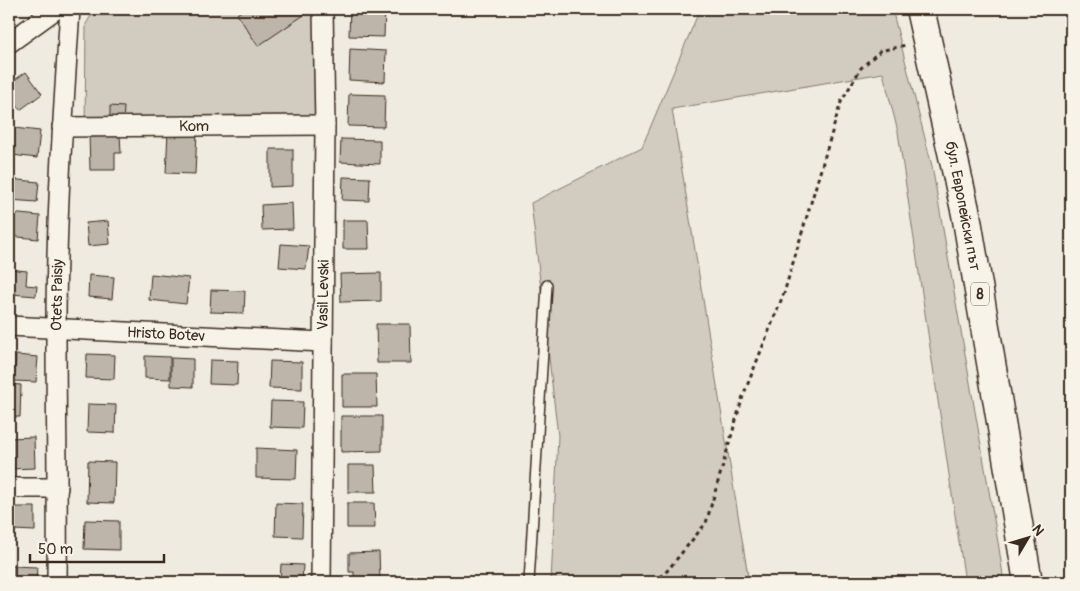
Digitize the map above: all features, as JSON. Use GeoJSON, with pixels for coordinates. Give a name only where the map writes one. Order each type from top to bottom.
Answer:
{"type":"FeatureCollection","features":[{"type":"Feature","properties":{"kind":"main road","name":"бул. Европейски път"},"geometry":{"type":"LineString","coordinates":[[920,9],[966,214],[1028,582]]}},
{"type":"Feature","properties":{"kind":"street"},"geometry":{"type":"LineString","coordinates":[[9,42],[56,9]]}},
{"type":"Feature","properties":{"kind":"street","name":"Otets Paisiy"},"geometry":{"type":"LineString","coordinates":[[57,582],[56,329],[62,127],[70,9]]}},
{"type":"Feature","properties":{"kind":"street","name":"Vasil Levski"},"geometry":{"type":"LineString","coordinates":[[321,582],[325,125],[323,9]]}},
{"type":"Feature","properties":{"kind":"street","name":"Kom"},"geometry":{"type":"LineString","coordinates":[[62,127],[325,125]]}},
{"type":"Feature","properties":{"kind":"street","name":"Hristo Botev"},"geometry":{"type":"LineString","coordinates":[[9,326],[323,342]]}},
{"type":"Feature","properties":{"kind":"street"},"geometry":{"type":"LineString","coordinates":[[9,488],[58,488]]}},
{"type":"Feature","properties":{"kind":"lane"},"geometry":{"type":"LineString","coordinates":[[529,582],[547,285]]}},
{"type":"Feature","properties":{"kind":"path"},"geometry":{"type":"LineString","coordinates":[[653,582],[667,571],[706,523],[743,396],[784,293],[841,102],[861,68],[880,51],[928,39]]}},
{"type":"Feature","properties":{"kind":"shaded area"},"geometry":{"type":"Polygon","coordinates":[[[100,9],[323,9],[322,126],[85,132],[86,24],[92,14],[100,9]]]}},
{"type":"Feature","properties":{"kind":"shaded area"},"geometry":{"type":"Polygon","coordinates":[[[700,9],[892,9],[932,166],[1004,582],[965,582],[898,132],[883,73],[672,109],[749,582],[551,582],[558,436],[531,203],[642,147],[700,9]]]}},
{"type":"Feature","properties":{"kind":"building"},"geometry":{"type":"Polygon","coordinates":[[[244,9],[300,9],[304,15],[258,46],[237,14],[244,9]]]}},
{"type":"Feature","properties":{"kind":"building"},"geometry":{"type":"Polygon","coordinates":[[[350,9],[385,9],[384,37],[349,36],[350,9]]]}},
{"type":"Feature","properties":{"kind":"building"},"geometry":{"type":"Polygon","coordinates":[[[350,49],[386,51],[385,82],[349,80],[350,49]]]}},
{"type":"Feature","properties":{"kind":"building"},"geometry":{"type":"Polygon","coordinates":[[[26,72],[42,94],[20,110],[9,94],[9,84],[26,72]]]}},
{"type":"Feature","properties":{"kind":"building"},"geometry":{"type":"Polygon","coordinates":[[[349,94],[385,95],[384,127],[348,126],[349,94]]]}},
{"type":"Feature","properties":{"kind":"building"},"geometry":{"type":"Polygon","coordinates":[[[110,106],[124,107],[123,123],[110,122],[110,106]]]}},
{"type":"Feature","properties":{"kind":"building"},"geometry":{"type":"Polygon","coordinates":[[[14,128],[40,131],[37,158],[12,155],[14,128]]]}},
{"type":"Feature","properties":{"kind":"building"},"geometry":{"type":"Polygon","coordinates":[[[168,131],[197,133],[195,174],[166,173],[168,131]]]}},
{"type":"Feature","properties":{"kind":"building"},"geometry":{"type":"Polygon","coordinates":[[[89,134],[120,134],[121,153],[115,153],[115,170],[90,170],[89,134]]]}},
{"type":"Feature","properties":{"kind":"building"},"geometry":{"type":"Polygon","coordinates":[[[341,139],[380,140],[380,164],[340,162],[341,139]]]}},
{"type":"Feature","properties":{"kind":"building"},"geometry":{"type":"Polygon","coordinates":[[[270,149],[293,149],[293,186],[270,187],[270,149]]]}},
{"type":"Feature","properties":{"kind":"building"},"geometry":{"type":"Polygon","coordinates":[[[343,177],[370,178],[369,201],[342,200],[343,177]]]}},
{"type":"Feature","properties":{"kind":"building"},"geometry":{"type":"Polygon","coordinates":[[[9,179],[39,182],[37,202],[9,200],[9,179]]]}},
{"type":"Feature","properties":{"kind":"building"},"geometry":{"type":"Polygon","coordinates":[[[292,203],[293,229],[262,230],[261,205],[292,203]]]}},
{"type":"Feature","properties":{"kind":"building"},"geometry":{"type":"Polygon","coordinates":[[[9,213],[40,216],[38,239],[9,236],[9,213]]]}},
{"type":"Feature","properties":{"kind":"building"},"geometry":{"type":"Polygon","coordinates":[[[343,220],[368,220],[369,249],[343,249],[343,220]]]}},
{"type":"Feature","properties":{"kind":"building"},"geometry":{"type":"Polygon","coordinates":[[[108,221],[110,244],[88,246],[86,223],[108,221]]]}},
{"type":"Feature","properties":{"kind":"building"},"geometry":{"type":"Polygon","coordinates":[[[281,244],[309,246],[306,269],[279,267],[281,244]]]}},
{"type":"Feature","properties":{"kind":"building"},"geometry":{"type":"Polygon","coordinates":[[[9,269],[27,271],[26,285],[37,286],[36,296],[11,294],[12,287],[9,286],[9,269]]]}},
{"type":"Feature","properties":{"kind":"building"},"geometry":{"type":"Polygon","coordinates":[[[381,273],[381,301],[341,302],[340,274],[381,273]]]}},
{"type":"Feature","properties":{"kind":"building"},"geometry":{"type":"Polygon","coordinates":[[[151,274],[189,278],[186,304],[149,300],[151,274]]]}},
{"type":"Feature","properties":{"kind":"building"},"geometry":{"type":"Polygon","coordinates":[[[89,275],[114,277],[112,299],[88,297],[89,275]]]}},
{"type":"Feature","properties":{"kind":"building"},"geometry":{"type":"Polygon","coordinates":[[[211,290],[245,291],[244,313],[210,312],[211,290]]]}},
{"type":"Feature","properties":{"kind":"building"},"geometry":{"type":"Polygon","coordinates":[[[376,324],[410,324],[411,363],[377,363],[376,324]]]}},
{"type":"Feature","properties":{"kind":"building"},"geometry":{"type":"Polygon","coordinates":[[[87,354],[115,355],[114,379],[86,378],[87,354]]]}},
{"type":"Feature","properties":{"kind":"building"},"geometry":{"type":"Polygon","coordinates":[[[16,355],[38,357],[36,382],[14,381],[16,355]]]}},
{"type":"Feature","properties":{"kind":"building"},"geometry":{"type":"Polygon","coordinates":[[[145,356],[170,357],[170,379],[145,378],[145,356]]]}},
{"type":"Feature","properties":{"kind":"building"},"geometry":{"type":"Polygon","coordinates":[[[171,358],[193,359],[193,387],[171,386],[171,358]]]}},
{"type":"Feature","properties":{"kind":"building"},"geometry":{"type":"Polygon","coordinates":[[[210,360],[238,361],[237,385],[209,384],[210,360]]]}},
{"type":"Feature","properties":{"kind":"building"},"geometry":{"type":"Polygon","coordinates":[[[270,361],[302,362],[302,389],[269,388],[270,361]]]}},
{"type":"Feature","properties":{"kind":"building"},"geometry":{"type":"Polygon","coordinates":[[[342,374],[376,374],[377,407],[342,407],[342,374]]]}},
{"type":"Feature","properties":{"kind":"building"},"geometry":{"type":"Polygon","coordinates":[[[9,384],[21,385],[20,417],[9,417],[9,384]]]}},
{"type":"Feature","properties":{"kind":"building"},"geometry":{"type":"Polygon","coordinates":[[[271,401],[303,402],[302,428],[270,427],[271,401]]]}},
{"type":"Feature","properties":{"kind":"building"},"geometry":{"type":"Polygon","coordinates":[[[88,404],[116,405],[115,433],[87,432],[88,404]]]}},
{"type":"Feature","properties":{"kind":"building"},"geometry":{"type":"Polygon","coordinates":[[[341,416],[382,416],[382,451],[341,452],[341,416]]]}},
{"type":"Feature","properties":{"kind":"building"},"geometry":{"type":"Polygon","coordinates":[[[34,437],[35,468],[10,469],[9,438],[34,437]]]}},
{"type":"Feature","properties":{"kind":"building"},"geometry":{"type":"Polygon","coordinates":[[[256,448],[297,450],[296,479],[256,478],[256,448]]]}},
{"type":"Feature","properties":{"kind":"building"},"geometry":{"type":"Polygon","coordinates":[[[88,461],[115,462],[114,503],[87,502],[88,461]]]}},
{"type":"Feature","properties":{"kind":"building"},"geometry":{"type":"Polygon","coordinates":[[[348,465],[375,465],[376,492],[348,492],[348,465]]]}},
{"type":"Feature","properties":{"kind":"building"},"geometry":{"type":"Polygon","coordinates":[[[276,503],[303,504],[302,537],[275,536],[276,503]]]}},
{"type":"Feature","properties":{"kind":"building"},"geometry":{"type":"Polygon","coordinates":[[[347,503],[374,503],[375,528],[347,528],[347,503]]]}},
{"type":"Feature","properties":{"kind":"building"},"geometry":{"type":"Polygon","coordinates":[[[14,507],[35,507],[35,531],[13,530],[14,507]]]}},
{"type":"Feature","properties":{"kind":"building"},"geometry":{"type":"Polygon","coordinates":[[[85,520],[119,521],[119,550],[84,549],[85,520]]]}},
{"type":"Feature","properties":{"kind":"building"},"geometry":{"type":"Polygon","coordinates":[[[379,552],[380,581],[354,582],[354,572],[349,572],[349,553],[379,552]]]}},
{"type":"Feature","properties":{"kind":"building"},"geometry":{"type":"Polygon","coordinates":[[[281,564],[303,565],[302,582],[280,582],[281,564]]]}},
{"type":"Feature","properties":{"kind":"building"},"geometry":{"type":"Polygon","coordinates":[[[12,566],[37,567],[36,582],[12,582],[12,566]]]}}]}
